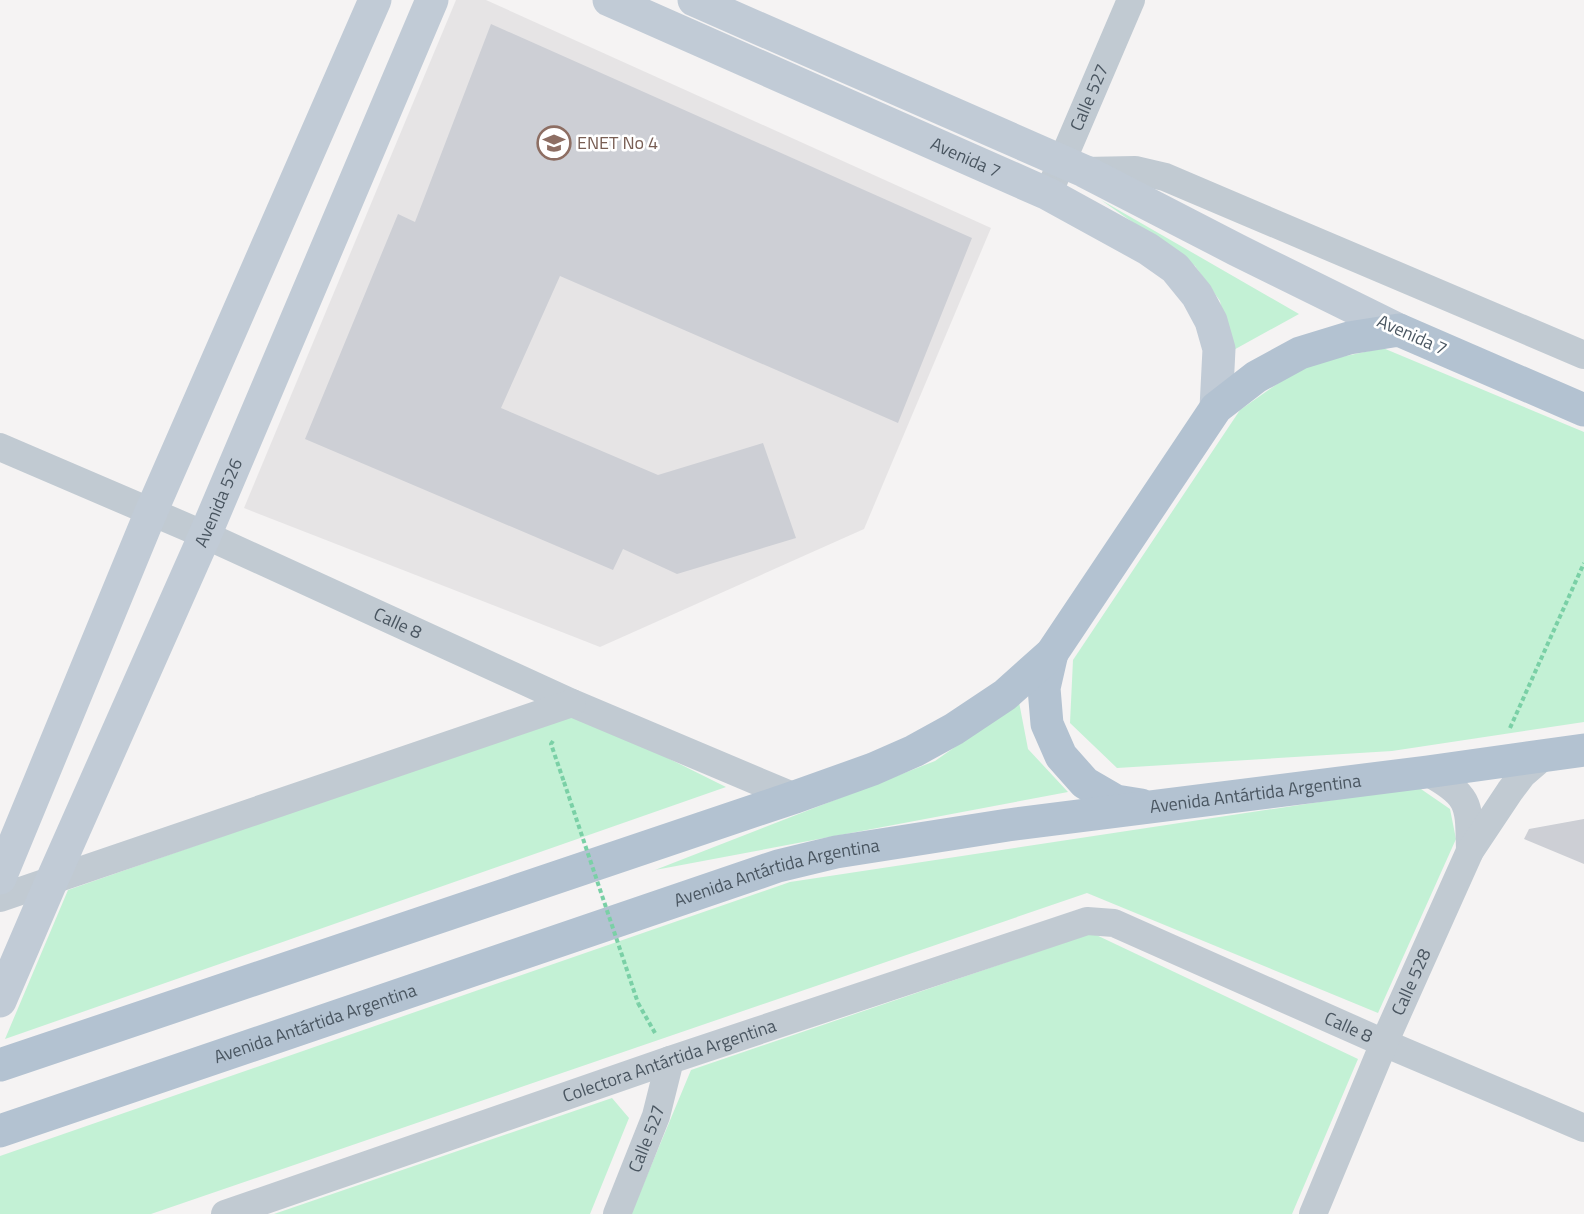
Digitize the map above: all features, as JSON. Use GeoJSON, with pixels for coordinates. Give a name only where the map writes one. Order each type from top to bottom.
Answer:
{"type":"FeatureCollection","features":[{"type":"Feature","properties":{"kind":"main road"},"geometry":{"type":"LineString","coordinates":[[0,878],[151,512],[375,0]]}},
{"type":"Feature","properties":{"kind":"main road","name":"Avenida 526"},"geometry":{"type":"LineString","coordinates":[[0,1001],[205,535],[432,0]]}},
{"type":"Feature","properties":{"kind":"main road","name":"Avenida 7"},"geometry":{"type":"LineString","coordinates":[[609,0],[1048,194],[1148,249],[1175,268],[1197,295],[1211,321],[1219,349],[1216,408]]}},
{"type":"Feature","properties":{"kind":"main road","name":"Avenida 7"},"geometry":{"type":"LineString","coordinates":[[694,0],[1072,166],[1399,330],[1584,410]]}},
{"type":"Feature","properties":{"kind":"main road"},"geometry":{"type":"LineString","coordinates":[[0,1065],[795,797],[873,769],[914,751],[954,729],[1005,694],[1052,653],[1216,408],[1256,377],[1300,353],[1349,338],[1399,330]]}},
{"type":"Feature","properties":{"kind":"main road"},"geometry":{"type":"LineString","coordinates":[[1052,653],[1044,688],[1047,724],[1061,756],[1085,783],[1116,801],[1152,807]]}},
{"type":"Feature","properties":{"kind":"main road","name":"Avenida Antártida Argentina"},"geometry":{"type":"LineString","coordinates":[[0,1131],[778,866],[836,852],[1008,825],[1584,750]]}},
{"type":"Feature","properties":{"kind":"street","name":"Calle 527"},"geometry":{"type":"LineString","coordinates":[[1048,194],[1072,166],[1131,0]]}},
{"type":"Feature","properties":{"kind":"street","name":"Avenida 7"},"geometry":{"type":"LineString","coordinates":[[1072,166],[1134,170],[1165,177],[1584,355]]}},
{"type":"Feature","properties":{"kind":"street","name":"Calle 8"},"geometry":{"type":"LineString","coordinates":[[0,447],[205,535],[572,703],[795,797]]}},
{"type":"Feature","properties":{"kind":"street"},"geometry":{"type":"LineString","coordinates":[[0,898],[572,703]]}},
{"type":"Feature","properties":{"kind":"street","name":"Calle 528"},"geometry":{"type":"LineString","coordinates":[[1313,1214],[1384,1043],[1470,851],[1522,775],[1544,756]]}},
{"type":"Feature","properties":{"kind":"street","name":"Calle 528"},"geometry":{"type":"LineString","coordinates":[[1427,772],[1446,782],[1464,800],[1469,816],[1470,851]]}},
{"type":"Feature","properties":{"kind":"street","name":"Colectora Antártida Argentina"},"geometry":{"type":"LineString","coordinates":[[225,1214],[670,1060],[1087,921],[1114,923]]}},
{"type":"Feature","properties":{"kind":"street","name":"Calle 8"},"geometry":{"type":"LineString","coordinates":[[1114,923],[1384,1043],[1584,1128]]}},
{"type":"Feature","properties":{"kind":"street","name":"Calle 527"},"geometry":{"type":"LineString","coordinates":[[617,1214],[656,1116],[670,1060]]}},
{"type":"Feature","properties":{"kind":"path"},"geometry":{"type":"LineString","coordinates":[[1494,763],[1584,563]]}},
{"type":"Feature","properties":{"kind":"path"},"geometry":{"type":"LineString","coordinates":[[564,782],[638,1003]]}},
{"type":"Feature","properties":{"kind":"shaded area"},"geometry":{"type":"Polygon","coordinates":[[[456,0],[486,0],[991,228],[864,529],[600,647],[244,508],[456,0]]]}},
{"type":"Feature","properties":{"kind":"green space"},"geometry":{"type":"Polygon","coordinates":[[[1101,200],[1299,314],[1230,352],[1220,301],[1195,266],[1101,200]]]}},
{"type":"Feature","properties":{"kind":"green space"},"geometry":{"type":"Polygon","coordinates":[[[1383,348],[1584,432],[1584,722],[1392,751],[1117,768],[1070,723],[1073,660],[1240,410],[1304,365],[1383,348]]]}},
{"type":"Feature","properties":{"kind":"green space"},"geometry":{"type":"Polygon","coordinates":[[[1019,702],[1028,749],[1068,792],[655,870],[935,761],[1019,702]]]}},
{"type":"Feature","properties":{"kind":"green space"},"geometry":{"type":"Polygon","coordinates":[[[577,713],[726,787],[5,1039],[68,890],[577,713]]]}},
{"type":"Feature","properties":{"kind":"green space"},"geometry":{"type":"Polygon","coordinates":[[[1418,787],[1450,809],[1456,839],[1378,1013],[1087,893],[151,1214],[0,1214],[0,1156],[790,882],[1418,787]]]}},
{"type":"Feature","properties":{"kind":"green space"},"geometry":{"type":"Polygon","coordinates":[[[1092,933],[1358,1059],[1292,1214],[631,1214],[691,1070],[1092,933]]]}},
{"type":"Feature","properties":{"kind":"green space"},"geometry":{"type":"Polygon","coordinates":[[[612,1098],[629,1118],[590,1214],[274,1214],[612,1098]]]}},
{"type":"Feature","properties":{"kind":"building"},"geometry":{"type":"Polygon","coordinates":[[[491,24],[972,238],[898,423],[560,276],[501,408],[658,475],[763,443],[796,538],[677,574],[623,549],[613,570],[305,439],[398,214],[415,222],[491,24]]]}},
{"type":"Feature","properties":{"kind":"building"},"geometry":{"type":"Polygon","coordinates":[[[1584,819],[1584,864],[1524,839],[1529,829],[1584,819]]]}},
{"type":"Feature","properties":{"kind":"place","name":"ENET No 4"},"geometry":{"type":"Point","coordinates":[554,143]}}]}
